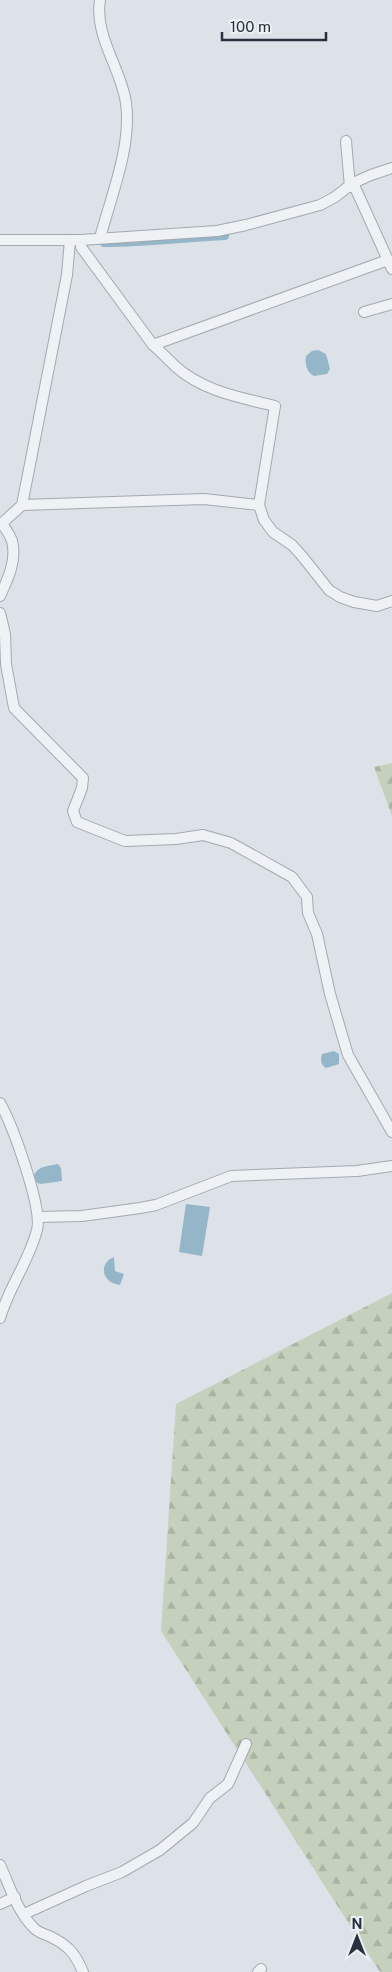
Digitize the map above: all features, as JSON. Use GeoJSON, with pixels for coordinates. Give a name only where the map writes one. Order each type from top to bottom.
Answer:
{"type":"FeatureCollection","features":[{"type":"Feature","properties":{"kind":"street"},"geometry":{"type":"LineString","coordinates":[[100,0],[98,11],[102,30],[126,102],[127,124],[125,144],[100,238]]}},
{"type":"Feature","properties":{"kind":"street"},"geometry":{"type":"LineString","coordinates":[[153,345],[390,265],[351,185],[346,141]]}},
{"type":"Feature","properties":{"kind":"street"},"geometry":{"type":"LineString","coordinates":[[0,240],[81,240],[193,234],[246,226],[320,205],[336,198],[351,185],[371,175],[392,168]]}},
{"type":"Feature","properties":{"kind":"street"},"geometry":{"type":"LineString","coordinates":[[0,596],[11,569],[13,557],[12,541],[1,524],[22,505],[67,275],[70,240]]}},
{"type":"Feature","properties":{"kind":"street"},"geometry":{"type":"LineString","coordinates":[[81,240],[81,247],[153,345],[176,367],[212,388],[234,396],[276,406],[259,505],[268,526],[302,556],[329,590],[340,597],[354,602],[377,606],[392,601]]}},
{"type":"Feature","properties":{"kind":"street"},"geometry":{"type":"LineString","coordinates":[[364,312],[392,304]]}},
{"type":"Feature","properties":{"kind":"street"},"geometry":{"type":"LineString","coordinates":[[22,505],[204,499],[259,505]]}},
{"type":"Feature","properties":{"kind":"street"},"geometry":{"type":"LineString","coordinates":[[0,613],[5,634],[6,664],[14,708],[83,778],[82,788],[72,811],[77,822],[125,841],[176,839],[203,835],[230,843],[292,878],[303,891],[307,897],[308,913],[316,934],[348,1055],[392,1132]]}},
{"type":"Feature","properties":{"kind":"street"},"geometry":{"type":"LineString","coordinates":[[0,1103],[4,1122],[29,1176],[38,1217],[38,1228],[29,1255],[4,1303],[0,1318]]}},
{"type":"Feature","properties":{"kind":"street"},"geometry":{"type":"LineString","coordinates":[[38,1217],[82,1216],[140,1208],[164,1202],[231,1176],[356,1171],[392,1166]]}},
{"type":"Feature","properties":{"kind":"street"},"geometry":{"type":"LineString","coordinates":[[24,1914],[122,1872],[160,1850],[192,1823],[210,1798],[228,1784],[246,1744]]}},
{"type":"Feature","properties":{"kind":"street"},"geometry":{"type":"LineString","coordinates":[[0,1865],[24,1914],[32,1926],[38,1932],[62,1943],[72,1951],[83,1972]]}},
{"type":"Feature","properties":{"kind":"street"},"geometry":{"type":"LineString","coordinates":[[0,1904],[15,1896]]}},
{"type":"Feature","properties":{"kind":"green space"},"geometry":{"type":"Polygon","coordinates":[[[392,763],[392,816],[374,767],[392,763]]]}},
{"type":"Feature","properties":{"kind":"green space"},"geometry":{"type":"Polygon","coordinates":[[[392,1293],[392,1972],[380,1972],[161,1631],[176,1404],[392,1293]]]}},
{"type":"Feature","properties":{"kind":"water"},"geometry":{"type":"Polygon","coordinates":[[[318,350],[326,354],[330,369],[327,374],[314,376],[307,367],[306,356],[312,351],[318,350]]]}},
{"type":"Feature","properties":{"kind":"water"},"geometry":{"type":"Polygon","coordinates":[[[334,1051],[339,1054],[339,1064],[326,1068],[321,1062],[322,1054],[334,1051]]]}},
{"type":"Feature","properties":{"kind":"water"},"geometry":{"type":"Polygon","coordinates":[[[58,1164],[61,1168],[62,1181],[37,1183],[34,1176],[38,1170],[58,1164]]]}},
{"type":"Feature","properties":{"kind":"water"},"geometry":{"type":"Polygon","coordinates":[[[186,1204],[210,1207],[202,1256],[179,1252],[186,1204]]]}},
{"type":"Feature","properties":{"kind":"water"},"geometry":{"type":"Polygon","coordinates":[[[114,1257],[115,1271],[124,1274],[120,1285],[114,1284],[106,1278],[104,1273],[105,1264],[114,1257]]]}},
{"type":"Feature","properties":{"kind":"waterway"},"geometry":{"type":"LineString","coordinates":[[104,243],[225,236]]}}]}
